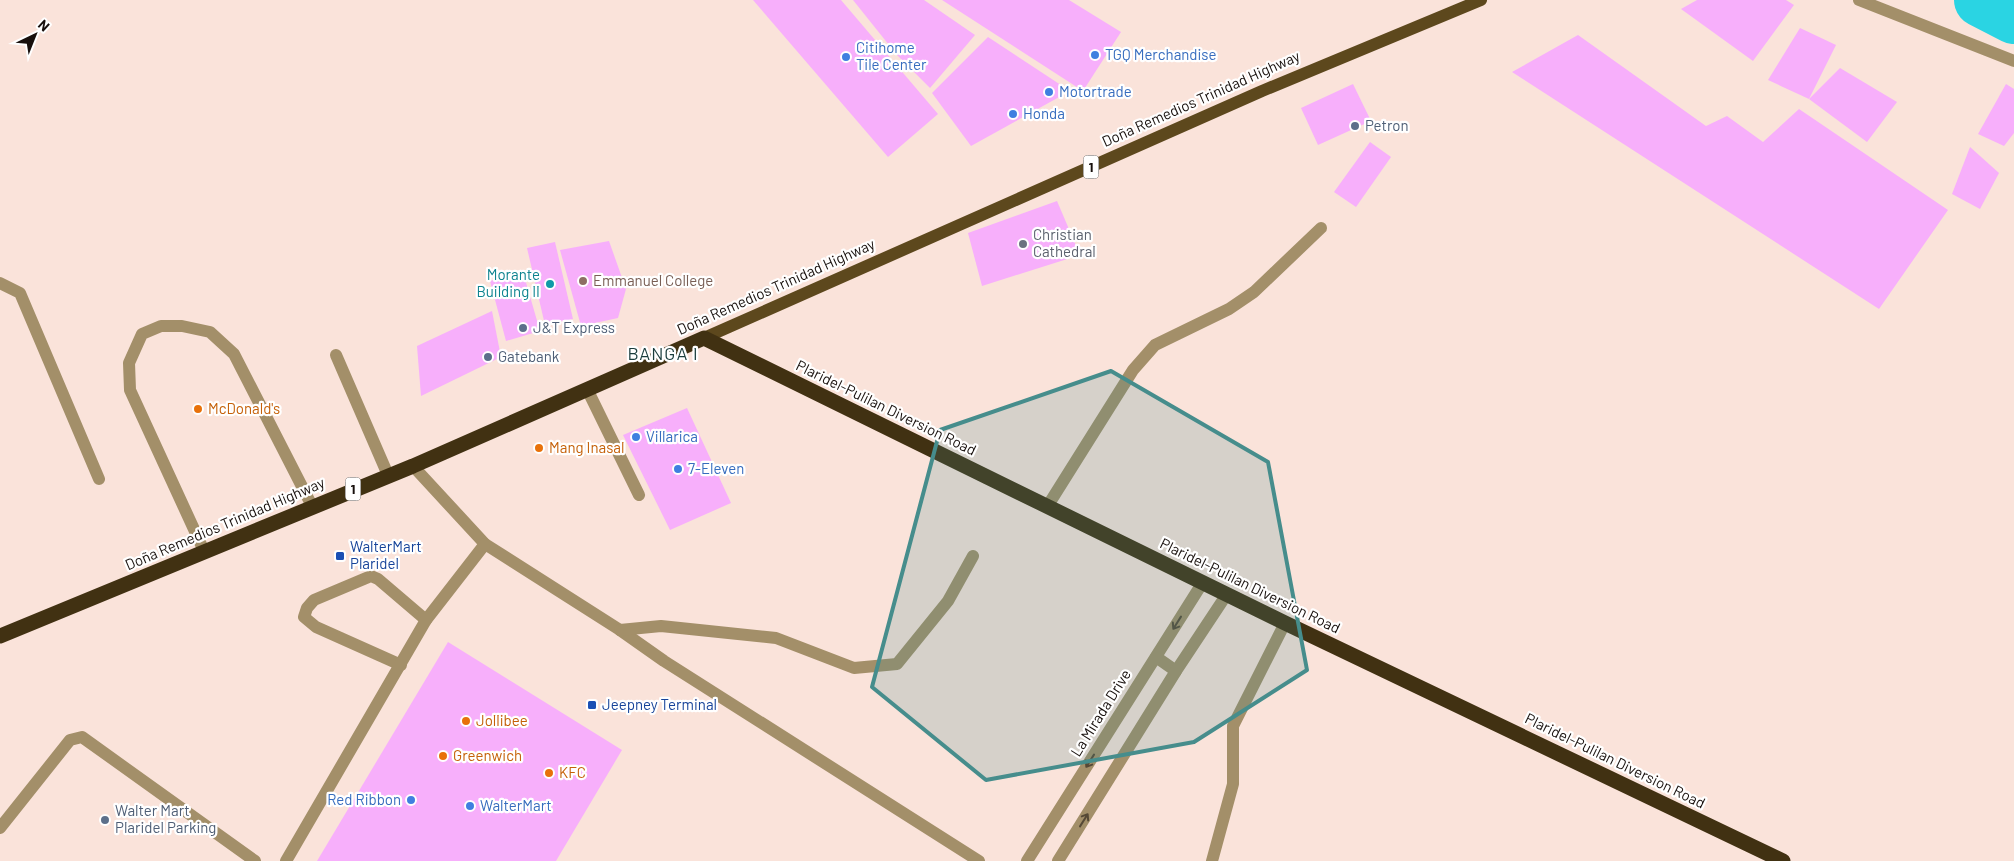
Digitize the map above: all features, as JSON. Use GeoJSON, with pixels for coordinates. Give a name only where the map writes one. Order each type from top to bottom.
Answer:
{"type":"FeatureCollection","features":[{"type":"Feature","properties":{"kind":"highway","name":"Doña Remedios Trinidad Highway"},"geometry":{"type":"LineString","coordinates":[[0,636],[413,466],[704,338]]}},
{"type":"Feature","properties":{"kind":"highway","name":"Plaridel-Pulilan Diversion Road"},"geometry":{"type":"LineString","coordinates":[[704,338],[1047,508],[1783,861]]}},
{"type":"Feature","properties":{"kind":"main road","name":"Doña Remedios Trinidad Highway"},"geometry":{"type":"LineString","coordinates":[[704,338],[1262,91],[1480,0]]}},
{"type":"Feature","properties":{"kind":"street"},"geometry":{"type":"LineString","coordinates":[[1859,0],[2014,61]]}},
{"type":"Feature","properties":{"kind":"street"},"geometry":{"type":"LineString","coordinates":[[1047,508],[1133,370],[1155,345],[1229,309],[1254,292],[1321,228]]}},
{"type":"Feature","properties":{"kind":"street"},"geometry":{"type":"LineString","coordinates":[[0,283],[20,293],[100,478]]}},
{"type":"Feature","properties":{"kind":"street"},"geometry":{"type":"LineString","coordinates":[[204,552],[130,390],[130,363],[142,334],[162,326],[182,326],[210,332],[234,354],[312,506]]}},
{"type":"Feature","properties":{"kind":"street"},"geometry":{"type":"LineString","coordinates":[[336,355],[388,476]]}},
{"type":"Feature","properties":{"kind":"street"},"geometry":{"type":"LineString","coordinates":[[587,389],[639,495]]}},
{"type":"Feature","properties":{"kind":"street"},"geometry":{"type":"LineString","coordinates":[[413,466],[485,544],[620,630],[664,661],[979,861]]}},
{"type":"Feature","properties":{"kind":"street"},"geometry":{"type":"LineString","coordinates":[[286,861],[426,620],[485,544]]}},
{"type":"Feature","properties":{"kind":"street"},"geometry":{"type":"LineString","coordinates":[[620,630],[661,626],[776,638],[854,668],[897,664],[948,601],[973,556]]}},
{"type":"Feature","properties":{"kind":"street"},"geometry":{"type":"LineString","coordinates":[[401,665],[316,627],[304,617],[307,608],[314,600],[370,576],[378,579],[426,620]]}},
{"type":"Feature","properties":{"kind":"street","name":"La Mirada Drive"},"geometry":{"type":"LineString","coordinates":[[1027,861],[1203,582]]}},
{"type":"Feature","properties":{"kind":"street"},"geometry":{"type":"LineString","coordinates":[[1058,861],[1176,671],[1227,594]]}},
{"type":"Feature","properties":{"kind":"street"},"geometry":{"type":"LineString","coordinates":[[1212,861],[1233,784],[1233,726],[1285,623]]}},
{"type":"Feature","properties":{"kind":"street"},"geometry":{"type":"LineString","coordinates":[[1156,657],[1176,671]]}},
{"type":"Feature","properties":{"kind":"street"},"geometry":{"type":"LineString","coordinates":[[0,828],[70,740],[82,737],[255,861]]}},
{"type":"Feature","properties":{"kind":"highlighted area"},"geometry":{"type":"Polygon","coordinates":[[[1111,371],[1268,462],[1307,670],[1194,742],[986,780],[872,687],[940,430],[1111,371]]]}},
{"type":"Feature","properties":{"kind":"building","name":"Citihome Tile Center"},"geometry":{"type":"Polygon","coordinates":[[[753,0],[841,0],[938,114],[888,157],[753,0]]]}},
{"type":"Feature","properties":{"kind":"building"},"geometry":{"type":"Polygon","coordinates":[[[853,0],[924,0],[975,35],[930,88],[897,55],[853,0]]]}},
{"type":"Feature","properties":{"kind":"building"},"geometry":{"type":"Polygon","coordinates":[[[942,0],[1069,0],[1121,32],[1083,91],[942,0]]]}},
{"type":"Feature","properties":{"kind":"building"},"geometry":{"type":"Polygon","coordinates":[[[1697,0],[1786,0],[1794,5],[1753,61],[1681,9],[1697,0]]]}},
{"type":"Feature","properties":{"kind":"building"},"geometry":{"type":"Polygon","coordinates":[[[1800,28],[1836,45],[1809,99],[1768,80],[1800,28]]]}},
{"type":"Feature","properties":{"kind":"building"},"geometry":{"type":"Polygon","coordinates":[[[1578,35],[1706,126],[1727,116],[1763,142],[1799,109],[1948,210],[1879,309],[1512,72],[1578,35]]]}},
{"type":"Feature","properties":{"kind":"building"},"geometry":{"type":"Polygon","coordinates":[[[988,37],[1070,91],[971,146],[932,93],[988,37]]]}},
{"type":"Feature","properties":{"kind":"building"},"geometry":{"type":"Polygon","coordinates":[[[1840,68],[1897,102],[1867,142],[1809,99],[1840,68]]]}},
{"type":"Feature","properties":{"kind":"building"},"geometry":{"type":"Polygon","coordinates":[[[1353,84],[1371,121],[1318,145],[1301,108],[1353,84]]]}},
{"type":"Feature","properties":{"kind":"building"},"geometry":{"type":"Polygon","coordinates":[[[2006,84],[2014,89],[2014,133],[2004,146],[1978,134],[2006,84]]]}},
{"type":"Feature","properties":{"kind":"building"},"geometry":{"type":"Polygon","coordinates":[[[1370,142],[1391,157],[1356,207],[1334,192],[1370,142]]]}},
{"type":"Feature","properties":{"kind":"building"},"geometry":{"type":"Polygon","coordinates":[[[1970,147],[1999,173],[1980,209],[1952,194],[1970,147]]]}},
{"type":"Feature","properties":{"kind":"building","name":"Christian Cathedral"},"geometry":{"type":"Polygon","coordinates":[[[1057,201],[1080,255],[982,286],[968,233],[1057,201]]]}},
{"type":"Feature","properties":{"kind":"building"},"geometry":{"type":"Polygon","coordinates":[[[609,241],[626,289],[618,318],[581,326],[560,250],[609,241]]]}},
{"type":"Feature","properties":{"kind":"building","name":"Morante Building II"},"geometry":{"type":"Polygon","coordinates":[[[555,242],[573,319],[545,325],[527,248],[555,242]]]}},
{"type":"Feature","properties":{"kind":"building"},"geometry":{"type":"Polygon","coordinates":[[[523,272],[540,331],[506,341],[490,281],[523,272]]]}},
{"type":"Feature","properties":{"kind":"building"},"geometry":{"type":"Polygon","coordinates":[[[492,311],[501,357],[421,396],[417,346],[492,311]]]}},
{"type":"Feature","properties":{"kind":"building","name":"7-Eleven"},"geometry":{"type":"Polygon","coordinates":[[[687,408],[731,503],[670,530],[623,435],[687,408]]]}},
{"type":"Feature","properties":{"kind":"building","name":"WalterMart"},"geometry":{"type":"Polygon","coordinates":[[[448,642],[622,750],[556,861],[317,861],[448,642]]]}},
{"type":"Feature","properties":{"kind":"waterway"},"geometry":{"type":"LineString","coordinates":[[1981,0],[2014,17]]}},
{"type":"Feature","properties":{"kind":"place","name":"TGQ Merchandise"},"geometry":{"type":"Point","coordinates":[1095,55]}},
{"type":"Feature","properties":{"kind":"place","name":"Citihome Tile Center"},"geometry":{"type":"Point","coordinates":[846,57]}},
{"type":"Feature","properties":{"kind":"place","name":"Motortrade"},"geometry":{"type":"Point","coordinates":[1049,92]}},
{"type":"Feature","properties":{"kind":"place","name":"Honda"},"geometry":{"type":"Point","coordinates":[1013,114]}},
{"type":"Feature","properties":{"kind":"place","name":"Petron"},"geometry":{"type":"Point","coordinates":[1355,126]}},
{"type":"Feature","properties":{"kind":"place","name":"Christian Cathedral"},"geometry":{"type":"Point","coordinates":[1023,244]}},
{"type":"Feature","properties":{"kind":"place","name":"Emmanuel College"},"geometry":{"type":"Point","coordinates":[583,281]}},
{"type":"Feature","properties":{"kind":"place","name":"Morante Building II"},"geometry":{"type":"Point","coordinates":[550,284]}},
{"type":"Feature","properties":{"kind":"place","name":"J&T Express"},"geometry":{"type":"Point","coordinates":[523,328]}},
{"type":"Feature","properties":{"kind":"place","name":"Gatebank"},"geometry":{"type":"Point","coordinates":[488,357]}},
{"type":"Feature","properties":{"kind":"place","name":"McDonald's"},"geometry":{"type":"Point","coordinates":[198,409]}},
{"type":"Feature","properties":{"kind":"place","name":"Villarica"},"geometry":{"type":"Point","coordinates":[636,437]}},
{"type":"Feature","properties":{"kind":"place","name":"Mang Inasal"},"geometry":{"type":"Point","coordinates":[539,448]}},
{"type":"Feature","properties":{"kind":"place","name":"7-Eleven"},"geometry":{"type":"Point","coordinates":[678,469]}},
{"type":"Feature","properties":{"kind":"place","name":"WalterMart Plaridel"},"geometry":{"type":"Point","coordinates":[340,556]}},
{"type":"Feature","properties":{"kind":"place","name":"Jeepney Terminal"},"geometry":{"type":"Point","coordinates":[592,705]}},
{"type":"Feature","properties":{"kind":"place","name":"Jollibee"},"geometry":{"type":"Point","coordinates":[466,721]}},
{"type":"Feature","properties":{"kind":"place","name":"Greenwich"},"geometry":{"type":"Point","coordinates":[443,756]}},
{"type":"Feature","properties":{"kind":"place","name":"KFC"},"geometry":{"type":"Point","coordinates":[549,773]}},
{"type":"Feature","properties":{"kind":"place","name":"Red Ribbon"},"geometry":{"type":"Point","coordinates":[411,800]}},
{"type":"Feature","properties":{"kind":"place","name":"WalterMart"},"geometry":{"type":"Point","coordinates":[470,806]}},
{"type":"Feature","properties":{"kind":"place","name":"Walter Mart Plaridel Parking"},"geometry":{"type":"Point","coordinates":[105,820]}},
{"type":"Feature","properties":{"kind":"district","name":"BANGA I"},"geometry":{"type":"Point","coordinates":[663,354]}}]}
